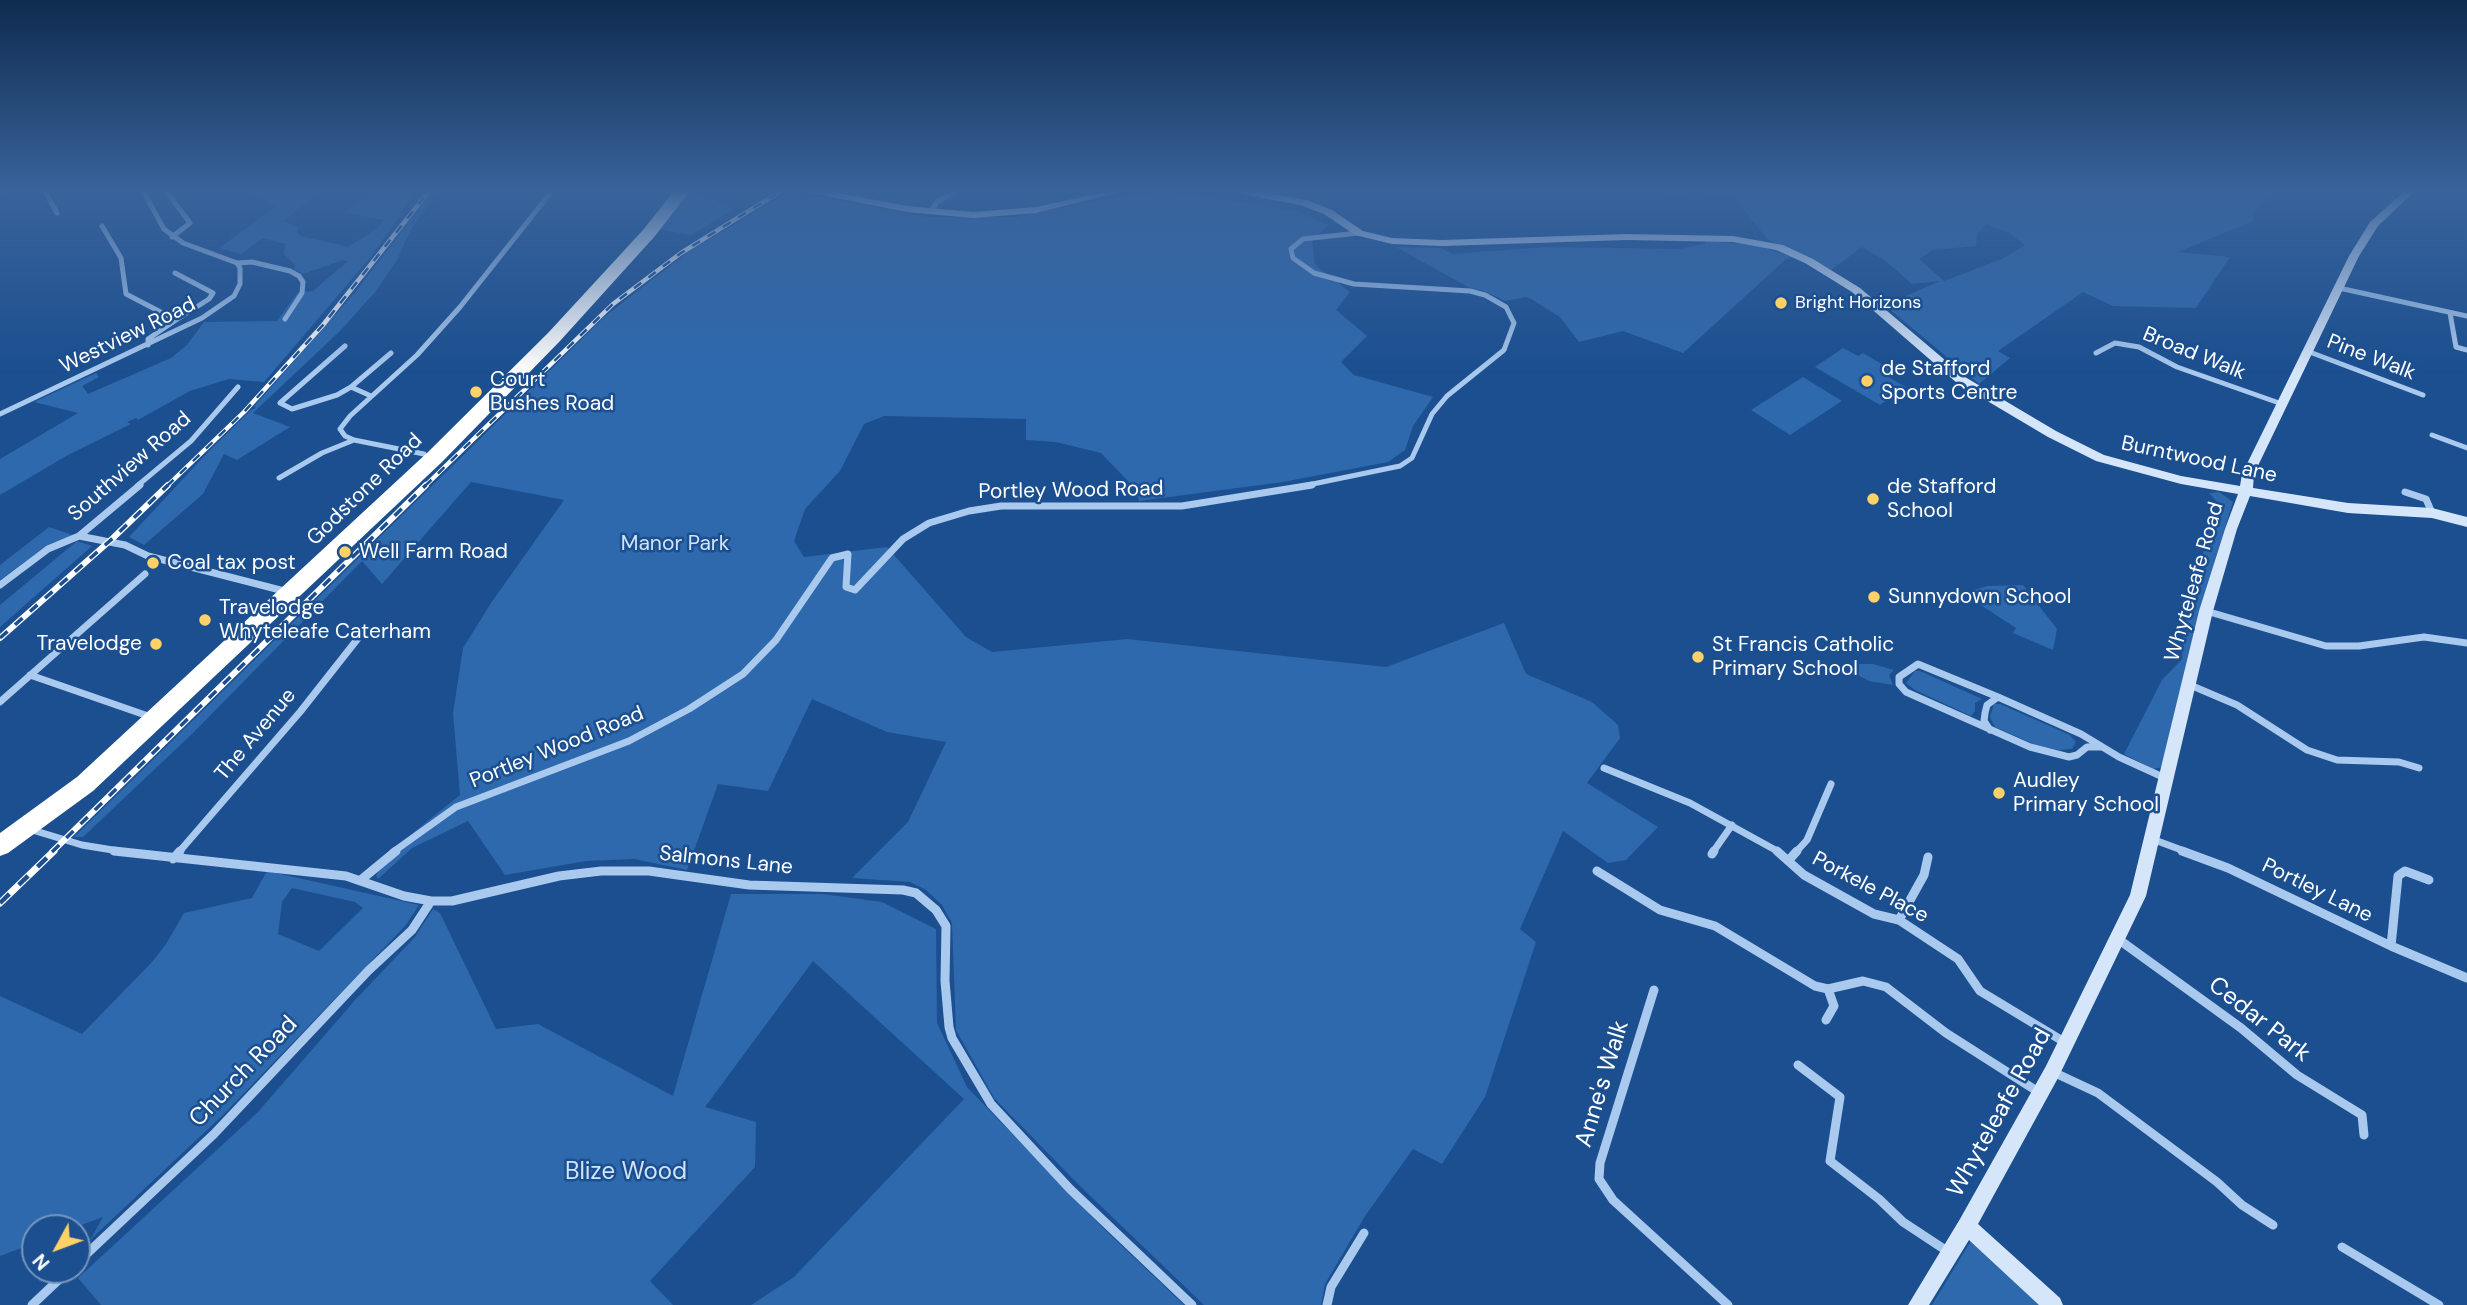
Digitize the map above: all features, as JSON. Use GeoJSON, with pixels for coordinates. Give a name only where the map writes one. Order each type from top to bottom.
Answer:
{"type":"FeatureCollection","features":[{"type":"Feature","properties":{"kind":"highway","name":"Godstone Road"},"geometry":{"type":"LineString","coordinates":[[0,846],[85,784],[151,717],[435,457],[626,252]]}},
{"type":"Feature","properties":{"kind":"highway","name":"Godstone Road"},"geometry":{"type":"LineString","coordinates":[[286,592],[424,454],[510,374]]}},
{"type":"Feature","properties":{"kind":"street"},"geometry":{"type":"LineString","coordinates":[[117,252],[121,258],[126,294],[176,320]]}},
{"type":"Feature","properties":{"kind":"street"},"geometry":{"type":"LineString","coordinates":[[202,252],[237,263],[252,262],[290,271],[299,276],[303,282],[302,293],[285,319]]}},
{"type":"Feature","properties":{"kind":"street"},"geometry":{"type":"LineString","coordinates":[[424,454],[354,440],[345,436],[340,429],[371,396],[417,355],[504,252]]}},
{"type":"Feature","properties":{"kind":"street","name":"Portley Wood Road"},"geometry":{"type":"LineString","coordinates":[[362,879],[402,845],[456,807],[629,741],[690,709],[743,674],[776,640],[832,558],[848,554],[846,587],[855,590],[903,539],[929,523],[969,511],[1001,506],[1182,506],[1254,495],[1400,466],[1412,458],[1432,414],[1447,396],[1504,350],[1514,323],[1506,307],[1485,295],[1470,291],[1354,284],[1314,273],[1293,258],[1291,252]]}},
{"type":"Feature","properties":{"kind":"street","name":"Burntwood Lane"},"geometry":{"type":"LineString","coordinates":[[1789,252],[1856,290],[1961,380],[2085,451],[2143,472],[2348,508],[2432,513],[2467,522]]}},
{"type":"Feature","properties":{"kind":"street","name":"Whyteleafe Road"},"geometry":{"type":"LineString","coordinates":[[1918,1305],[1967,1226],[2052,1072],[2138,896],[2206,611],[2231,529],[2246,491],[2248,474],[2357,252]]}},
{"type":"Feature","properties":{"kind":"street","name":"Westview Road"},"geometry":{"type":"LineString","coordinates":[[0,414],[202,318],[234,296],[240,284],[240,268],[237,263]]}},
{"type":"Feature","properties":{"kind":"street"},"geometry":{"type":"LineString","coordinates":[[148,345],[148,338],[209,299],[213,293],[175,273]]}},
{"type":"Feature","properties":{"kind":"street"},"geometry":{"type":"LineString","coordinates":[[2339,288],[2467,316]]}},
{"type":"Feature","properties":{"kind":"street"},"geometry":{"type":"LineString","coordinates":[[2450,313],[2456,347],[2467,350]]}},
{"type":"Feature","properties":{"kind":"street","name":"Broad Walk"},"geometry":{"type":"LineString","coordinates":[[2096,353],[2115,342],[2139,347],[2177,367],[2282,404]]}},
{"type":"Feature","properties":{"kind":"street"},"geometry":{"type":"LineString","coordinates":[[345,346],[279,402],[292,409],[337,395],[351,387],[391,353]]}},
{"type":"Feature","properties":{"kind":"street","name":"Pine Walk"},"geometry":{"type":"LineString","coordinates":[[2307,351],[2423,395]]}},
{"type":"Feature","properties":{"kind":"street","name":"Southview Road"},"geometry":{"type":"LineString","coordinates":[[0,585],[48,549],[79,536],[191,441],[238,387]]}},
{"type":"Feature","properties":{"kind":"street"},"geometry":{"type":"LineString","coordinates":[[351,387],[371,396]]}},
{"type":"Feature","properties":{"kind":"street"},"geometry":{"type":"LineString","coordinates":[[2432,435],[2467,448]]}},
{"type":"Feature","properties":{"kind":"street"},"geometry":{"type":"LineString","coordinates":[[279,478],[322,453],[354,440]]}},
{"type":"Feature","properties":{"kind":"street"},"geometry":{"type":"LineString","coordinates":[[2404,492],[2426,499],[2432,513]]}},
{"type":"Feature","properties":{"kind":"street"},"geometry":{"type":"LineString","coordinates":[[79,536],[125,545],[148,556],[286,592]]}},
{"type":"Feature","properties":{"kind":"street"},"geometry":{"type":"LineString","coordinates":[[0,702],[145,574]]}},
{"type":"Feature","properties":{"kind":"street"},"geometry":{"type":"LineString","coordinates":[[2206,611],[2326,646],[2359,646],[2424,637],[2467,643]]}},
{"type":"Feature","properties":{"kind":"street","name":"The Avenue"},"geometry":{"type":"LineString","coordinates":[[173,859],[300,712],[363,632]]}},
{"type":"Feature","properties":{"kind":"street"},"geometry":{"type":"LineString","coordinates":[[2101,747],[2087,747],[2077,755],[2069,757],[2058,755],[1991,731],[1906,692],[1899,684],[1899,677],[1917,664],[2081,734],[2101,747],[2165,778]]}},
{"type":"Feature","properties":{"kind":"street"},"geometry":{"type":"LineString","coordinates":[[30,675],[151,717]]}},
{"type":"Feature","properties":{"kind":"street"},"geometry":{"type":"LineString","coordinates":[[2190,685],[2237,705],[2306,750],[2337,760],[2399,762],[2419,768]]}},
{"type":"Feature","properties":{"kind":"street"},"geometry":{"type":"LineString","coordinates":[[1991,731],[1984,721],[1985,713],[1987,705],[1998,697]]}},
{"type":"Feature","properties":{"kind":"street","name":"Porkele Place"},"geometry":{"type":"LineString","coordinates":[[1604,768],[1690,803],[1774,848],[1804,874],[1874,914],[1899,920],[1958,959],[1980,991],[2067,1043]]}},
{"type":"Feature","properties":{"kind":"street"},"geometry":{"type":"LineString","coordinates":[[1788,861],[1807,840],[1831,784]]}},
{"type":"Feature","properties":{"kind":"street"},"geometry":{"type":"LineString","coordinates":[[1712,854],[1732,825]]}},
{"type":"Feature","properties":{"kind":"street","name":"Salmons Lane"},"geometry":{"type":"LineString","coordinates":[[25,827],[82,845],[173,859],[260,864],[362,879],[386,890],[431,901],[452,901],[523,883],[601,871],[649,871],[749,885],[876,888],[916,893],[936,910],[946,926],[949,1027],[952,1038],[990,1104],[1070,1189],[1192,1305]]}},
{"type":"Feature","properties":{"kind":"street","name":"Portley Lane"},"geometry":{"type":"LineString","coordinates":[[2151,839],[2228,868],[2391,946],[2467,978]]}},
{"type":"Feature","properties":{"kind":"street"},"geometry":{"type":"LineString","coordinates":[[1899,920],[1924,875],[1928,857]]}},
{"type":"Feature","properties":{"kind":"street"},"geometry":{"type":"LineString","coordinates":[[1597,871],[1660,910],[1715,926],[1799,978],[1828,989],[1863,981],[1886,987],[1946,1033],[2040,1093]]}},
{"type":"Feature","properties":{"kind":"street"},"geometry":{"type":"LineString","coordinates":[[2391,946],[2398,876],[2405,871],[2429,880]]}},
{"type":"Feature","properties":{"kind":"street","name":"Church Road"},"geometry":{"type":"LineString","coordinates":[[91,1250],[215,1134],[368,971],[412,930],[431,901]]}},
{"type":"Feature","properties":{"kind":"street","name":"Cedar Park"},"geometry":{"type":"LineString","coordinates":[[2118,939],[2241,1028],[2297,1075],[2362,1115],[2364,1135]]}},
{"type":"Feature","properties":{"kind":"street"},"geometry":{"type":"LineString","coordinates":[[1826,1020],[1834,1006],[1828,989]]}},
{"type":"Feature","properties":{"kind":"street","name":"Anne's Walk"},"geometry":{"type":"LineString","coordinates":[[1654,990],[1600,1163],[1600,1179],[1613,1200],[1728,1305]]}},
{"type":"Feature","properties":{"kind":"street"},"geometry":{"type":"LineString","coordinates":[[1798,1065],[1840,1097],[1830,1161],[1879,1199],[1903,1222],[1950,1253]]}},
{"type":"Feature","properties":{"kind":"street"},"geometry":{"type":"LineString","coordinates":[[2052,1072],[2098,1093],[2217,1182],[2242,1205],[2273,1225]]}},
{"type":"Feature","properties":{"kind":"street"},"geometry":{"type":"LineString","coordinates":[[1967,1226],[2053,1305]]}},
{"type":"Feature","properties":{"kind":"street"},"geometry":{"type":"LineString","coordinates":[[1327,1305],[1331,1287],[1364,1233]]}},
{"type":"Feature","properties":{"kind":"street"},"geometry":{"type":"LineString","coordinates":[[2342,1247],[2439,1305]]}},
{"type":"Feature","properties":{"kind":"street"},"geometry":{"type":"LineString","coordinates":[[32,1305],[54,1284]]}},
{"type":"Feature","properties":{"kind":"green space"},"geometry":{"type":"Polygon","coordinates":[[[374,252],[264,382],[229,379],[190,391],[138,420],[136,418],[127,422],[131,424],[68,455],[0,495],[0,459],[78,413],[34,402],[96,373],[99,377],[82,386],[88,394],[171,358],[187,345],[204,322],[277,321],[298,292],[313,291],[348,261],[343,260],[303,274],[294,269],[295,265],[284,254],[374,252]]]}},
{"type":"Feature","properties":{"kind":"green space"},"geometry":{"type":"Polygon","coordinates":[[[386,252],[401,252],[376,291],[340,331],[253,413],[290,427],[237,460],[224,454],[203,494],[144,545],[129,537],[208,452],[256,408],[254,406],[357,290],[386,252]]]}},
{"type":"Feature","properties":{"kind":"green space","name":"Manor Park"},"geometry":{"type":"Polygon","coordinates":[[[688,252],[1313,252],[1315,265],[1350,292],[1336,310],[1367,336],[1341,362],[1354,375],[1433,397],[1413,426],[1405,450],[1388,462],[1283,482],[1139,501],[1137,493],[1126,479],[1101,453],[1056,442],[1026,440],[1026,419],[884,416],[864,424],[840,471],[805,509],[794,541],[804,557],[887,547],[966,637],[992,652],[1127,639],[1386,667],[1504,623],[1526,674],[1592,702],[1618,725],[1620,738],[1587,783],[1658,827],[1626,860],[1608,863],[1563,831],[1520,929],[1536,942],[1485,1097],[1442,1164],[1413,1149],[1365,1216],[1325,1284],[1321,1305],[1204,1305],[1079,1185],[994,1098],[956,1030],[952,923],[942,905],[926,890],[910,882],[852,878],[908,822],[946,742],[887,732],[812,699],[768,791],[718,784],[687,870],[634,859],[586,861],[505,875],[468,821],[412,848],[378,879],[376,875],[393,849],[460,795],[453,713],[463,648],[491,603],[564,500],[471,482],[382,584],[362,561],[193,733],[83,837],[74,837],[604,317],[688,252]]]}},
{"type":"Feature","properties":{"kind":"green space"},"geometry":{"type":"Polygon","coordinates":[[[1405,252],[1776,252],[1792,257],[1785,260],[1683,353],[1623,331],[1579,342],[1560,317],[1531,299],[1526,297],[1505,301],[1468,287],[1405,252]]]}},
{"type":"Feature","properties":{"kind":"green space"},"geometry":{"type":"Polygon","coordinates":[[[1794,252],[1855,252],[1831,270],[1794,252]]]}},
{"type":"Feature","properties":{"kind":"green space"},"geometry":{"type":"Polygon","coordinates":[[[1870,252],[1930,252],[1919,259],[1944,281],[2014,252],[2178,252],[2230,257],[2196,308],[2113,306],[2083,292],[1998,351],[2010,358],[1979,384],[1887,307],[1888,304],[1940,281],[1912,284],[1886,261],[1870,252]]]}},
{"type":"Feature","properties":{"kind":"green space","name":"de Stafford Sports Centre"},"geometry":{"type":"Polygon","coordinates":[[[1843,348],[1858,356],[1863,353],[1892,370],[1885,375],[1906,387],[1880,405],[1815,367],[1843,348]]]}},
{"type":"Feature","properties":{"kind":"green space"},"geometry":{"type":"Polygon","coordinates":[[[1803,377],[1842,401],[1790,435],[1751,410],[1803,377]]]}},
{"type":"Feature","properties":{"kind":"green space"},"geometry":{"type":"Polygon","coordinates":[[[2219,492],[2233,502],[2215,560],[2163,767],[2153,769],[2124,754],[2162,680],[2182,659],[2184,604],[2221,506],[2209,493],[2219,492]]]}},
{"type":"Feature","properties":{"kind":"green space"},"geometry":{"type":"Polygon","coordinates":[[[49,527],[73,535],[41,550],[0,580],[0,565],[49,527]]]}},
{"type":"Feature","properties":{"kind":"green space"},"geometry":{"type":"Polygon","coordinates":[[[77,541],[92,546],[0,627],[0,605],[77,541]]]}},
{"type":"Feature","properties":{"kind":"green space"},"geometry":{"type":"Polygon","coordinates":[[[2023,585],[2057,629],[2053,650],[2013,633],[2016,628],[1962,593],[1988,586],[2023,585]]]}},
{"type":"Feature","properties":{"kind":"green space"},"geometry":{"type":"Polygon","coordinates":[[[1859,664],[1873,664],[1894,670],[1889,675],[1893,685],[1869,681],[1856,674],[1854,668],[1859,664]]]}},
{"type":"Feature","properties":{"kind":"green space"},"geometry":{"type":"Polygon","coordinates":[[[1915,671],[1982,699],[1975,703],[1975,711],[1971,716],[1915,690],[1906,683],[1915,671]]]}},
{"type":"Feature","properties":{"kind":"green space"},"geometry":{"type":"Polygon","coordinates":[[[1994,704],[2000,704],[2070,735],[2076,742],[2072,749],[2059,750],[2036,745],[1995,727],[1990,717],[1994,704]]]}},
{"type":"Feature","properties":{"kind":"green space"},"geometry":{"type":"Polygon","coordinates":[[[267,871],[419,905],[406,925],[224,1114],[91,1239],[103,1217],[91,1221],[91,1214],[21,1214],[21,1248],[0,1256],[0,996],[82,1034],[152,962],[184,913],[252,898],[267,871]],[[292,888],[282,902],[278,934],[319,951],[363,908],[355,902],[292,888]]]}},
{"type":"Feature","properties":{"kind":"green space","name":"Blize Wood"},"geometry":{"type":"Polygon","coordinates":[[[731,894],[823,894],[882,902],[936,929],[937,1023],[967,1087],[1103,1228],[1184,1305],[751,1305],[794,1277],[964,1099],[813,961],[705,1107],[756,1122],[755,1167],[650,1281],[673,1305],[101,1305],[83,1284],[91,1284],[91,1266],[258,1112],[356,999],[415,937],[433,909],[440,913],[496,1029],[538,1024],[673,1096],[731,894]]]}},
{"type":"Feature","properties":{"kind":"green space"},"geometry":{"type":"Polygon","coordinates":[[[1972,1239],[2041,1305],[1932,1305],[1972,1239]]]}},
{"type":"Feature","properties":{"kind":"railway"},"geometry":{"type":"LineString","coordinates":[[167,486],[244,412],[323,325],[381,252]]}},
{"type":"Feature","properties":{"kind":"railway"},"geometry":{"type":"LineString","coordinates":[[425,486],[613,304],[683,252]]}},
{"type":"Feature","properties":{"kind":"railway"},"geometry":{"type":"LineString","coordinates":[[0,638],[113,538],[168,485]]}},
{"type":"Feature","properties":{"kind":"railway"},"geometry":{"type":"LineString","coordinates":[[52,852],[426,485]]}},
{"type":"Feature","properties":{"kind":"railway"},"geometry":{"type":"LineString","coordinates":[[0,903],[54,851]]}},
{"type":"Feature","properties":{"kind":"place","name":"Bright Horizons"},"geometry":{"type":"Point","coordinates":[1781,303]}},
{"type":"Feature","properties":{"kind":"place","name":"de Stafford Sports Centre"},"geometry":{"type":"Point","coordinates":[1867,381]}},
{"type":"Feature","properties":{"kind":"place","name":"Court Bushes Road"},"geometry":{"type":"Point","coordinates":[476,392]}},
{"type":"Feature","properties":{"kind":"place","name":"de Stafford School"},"geometry":{"type":"Point","coordinates":[1873,499]}},
{"type":"Feature","properties":{"kind":"place","name":"Well Farm Road"},"geometry":{"type":"Point","coordinates":[345,552]}},
{"type":"Feature","properties":{"kind":"place","name":"Coal tax post"},"geometry":{"type":"Point","coordinates":[153,563]}},
{"type":"Feature","properties":{"kind":"place","name":"Sunnydown School"},"geometry":{"type":"Point","coordinates":[1874,597]}},
{"type":"Feature","properties":{"kind":"place","name":"Travelodge Whyteleafe Caterham"},"geometry":{"type":"Point","coordinates":[205,620]}},
{"type":"Feature","properties":{"kind":"place","name":"Travelodge"},"geometry":{"type":"Point","coordinates":[156,644]}},
{"type":"Feature","properties":{"kind":"place","name":"St Francis Catholic Primary School"},"geometry":{"type":"Point","coordinates":[1698,657]}},
{"type":"Feature","properties":{"kind":"place","name":"Audley Primary School"},"geometry":{"type":"Point","coordinates":[1999,793]}}]}
